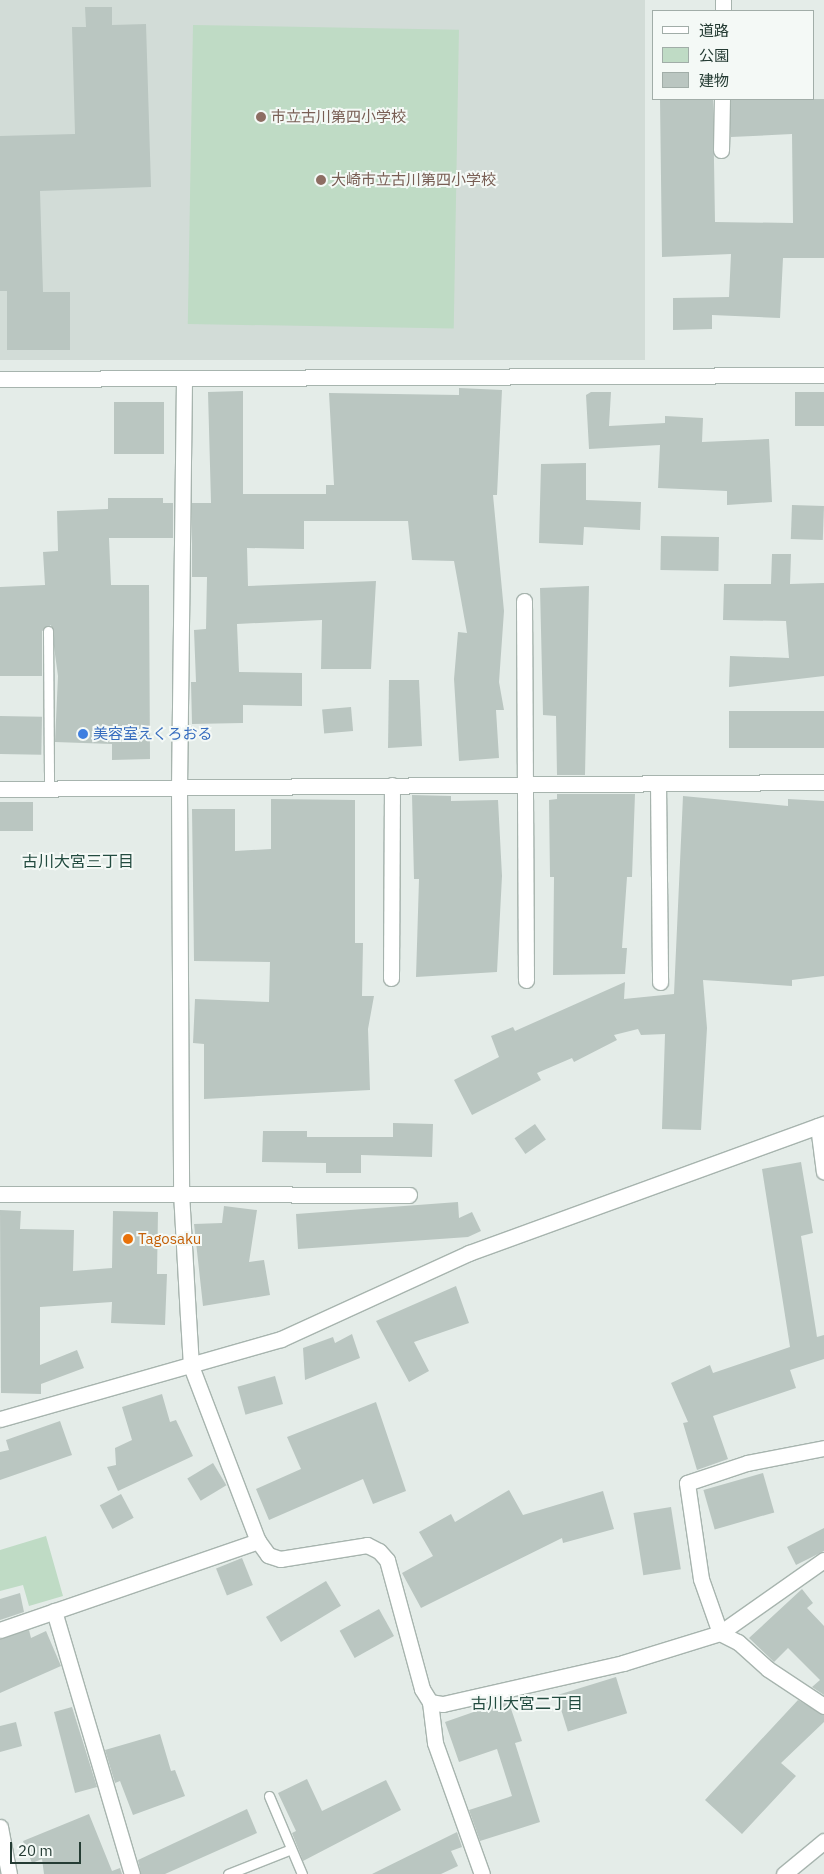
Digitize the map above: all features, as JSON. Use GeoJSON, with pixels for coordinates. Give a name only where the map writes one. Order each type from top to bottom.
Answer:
{"type":"FeatureCollection","features":[{"type":"Feature","properties":{"kind":"street"},"geometry":{"type":"LineString","coordinates":[[721,150],[722,100]]}},
{"type":"Feature","properties":{"kind":"street"},"geometry":{"type":"LineString","coordinates":[[0,378],[184,380],[824,375]]}},
{"type":"Feature","properties":{"kind":"street"},"geometry":{"type":"LineString","coordinates":[[184,380],[179,787],[181,1192],[192,1366],[258,1541],[268,1555],[280,1559],[367,1545],[379,1551],[386,1560],[422,1689],[430,1702],[435,1743],[482,1874]]}},
{"type":"Feature","properties":{"kind":"street"},"geometry":{"type":"LineString","coordinates":[[524,601],[526,980]]}},
{"type":"Feature","properties":{"kind":"street"},"geometry":{"type":"LineString","coordinates":[[0,789],[824,782]]}},
{"type":"Feature","properties":{"kind":"street"},"geometry":{"type":"LineString","coordinates":[[658,783],[660,982]]}},
{"type":"Feature","properties":{"kind":"street"},"geometry":{"type":"LineString","coordinates":[[391,978],[392,785]]}},
{"type":"Feature","properties":{"kind":"street"},"geometry":{"type":"LineString","coordinates":[[0,1419],[192,1366],[281,1339],[469,1253],[821,1125],[824,1172]]}},
{"type":"Feature","properties":{"kind":"street"},"geometry":{"type":"LineString","coordinates":[[0,1194],[181,1192],[409,1195]]}},
{"type":"Feature","properties":{"kind":"street"},"geometry":{"type":"LineString","coordinates":[[824,1448],[747,1463],[687,1483],[700,1579],[720,1633],[738,1642],[768,1668],[824,1706]]}},
{"type":"Feature","properties":{"kind":"street"},"geometry":{"type":"LineString","coordinates":[[0,1630],[258,1541]]}},
{"type":"Feature","properties":{"kind":"street"},"geometry":{"type":"LineString","coordinates":[[430,1702],[444,1704],[623,1663],[720,1633],[824,1560]]}},
{"type":"Feature","properties":{"kind":"street"},"geometry":{"type":"LineString","coordinates":[[54,1611],[132,1874]]}},
{"type":"Feature","properties":{"kind":"street"},"geometry":{"type":"LineString","coordinates":[[0,1827],[9,1874]]}},
{"type":"Feature","properties":{"kind":"street"},"geometry":{"type":"LineString","coordinates":[[784,1874],[824,1841]]}},
{"type":"Feature","properties":{"kind":"lane"},"geometry":{"type":"LineString","coordinates":[[48,631],[49,789]]}},
{"type":"Feature","properties":{"kind":"lane"},"geometry":{"type":"LineString","coordinates":[[269,1796],[289,1850],[302,1874]]}},
{"type":"Feature","properties":{"kind":"lane"},"geometry":{"type":"LineString","coordinates":[[228,1874],[289,1850]]}},
{"type":"Feature","properties":{"kind":"shaded area","name":"大崎市立古川第四小学校"},"geometry":{"type":"Polygon","coordinates":[[[0,0],[645,0],[645,360],[0,360],[0,0]]]}},
{"type":"Feature","properties":{"kind":"green space"},"geometry":{"type":"Polygon","coordinates":[[[193,25],[459,30],[454,329],[188,324],[193,25]]]}},
{"type":"Feature","properties":{"kind":"green space"},"geometry":{"type":"Polygon","coordinates":[[[46,1536],[63,1596],[29,1606],[23,1585],[0,1591],[0,1550],[46,1536]]]}},
{"type":"Feature","properties":{"kind":"building"},"geometry":{"type":"Polygon","coordinates":[[[85,7],[112,7],[112,25],[146,24],[151,187],[40,191],[43,292],[70,292],[70,350],[7,350],[7,291],[0,291],[0,136],[75,134],[72,27],[86,27],[85,7]]]}},
{"type":"Feature","properties":{"kind":"building"},"geometry":{"type":"Polygon","coordinates":[[[824,99],[824,258],[783,258],[780,318],[712,315],[712,329],[673,330],[673,298],[729,297],[731,254],[662,257],[660,100],[713,100],[715,222],[793,223],[792,134],[731,137],[731,100],[824,99]]]}},
{"type":"Feature","properties":{"kind":"building"},"geometry":{"type":"Polygon","coordinates":[[[459,388],[502,390],[497,495],[493,495],[504,611],[499,682],[504,710],[496,710],[499,758],[459,761],[454,679],[458,632],[467,633],[454,561],[412,560],[408,521],[304,521],[304,549],[247,548],[248,586],[376,581],[371,669],[321,669],[322,620],[237,624],[239,672],[302,673],[302,706],[243,705],[243,723],[192,724],[191,682],[196,682],[194,630],[206,629],[207,577],[192,577],[192,503],[211,503],[208,392],[243,391],[243,494],[326,494],[326,485],[334,485],[329,393],[459,395],[459,388]]]}},
{"type":"Feature","properties":{"kind":"building"},"geometry":{"type":"Polygon","coordinates":[[[591,392],[611,392],[609,426],[665,423],[665,416],[703,418],[702,442],[769,439],[772,502],[727,505],[727,491],[658,488],[660,445],[589,449],[586,395],[591,392]]]}},
{"type":"Feature","properties":{"kind":"building"},"geometry":{"type":"Polygon","coordinates":[[[795,392],[824,392],[824,426],[795,426],[795,392]]]}},
{"type":"Feature","properties":{"kind":"building"},"geometry":{"type":"Polygon","coordinates":[[[114,402],[164,402],[164,454],[114,454],[114,402]]]}},
{"type":"Feature","properties":{"kind":"building"},"geometry":{"type":"Polygon","coordinates":[[[586,463],[586,500],[641,502],[640,530],[584,527],[583,545],[539,543],[541,464],[586,463]]]}},
{"type":"Feature","properties":{"kind":"building"},"geometry":{"type":"Polygon","coordinates":[[[108,498],[163,498],[163,503],[173,503],[173,538],[109,538],[111,585],[149,585],[150,759],[112,760],[112,744],[55,742],[58,676],[51,625],[42,631],[42,676],[0,676],[0,587],[45,585],[43,552],[58,551],[57,511],[108,509],[108,498]]]}},
{"type":"Feature","properties":{"kind":"building"},"geometry":{"type":"Polygon","coordinates":[[[792,505],[824,506],[823,540],[791,539],[792,505]]]}},
{"type":"Feature","properties":{"kind":"building"},"geometry":{"type":"Polygon","coordinates":[[[661,536],[719,537],[718,571],[660,570],[661,536]]]}},
{"type":"Feature","properties":{"kind":"building"},"geometry":{"type":"Polygon","coordinates":[[[772,554],[791,554],[790,584],[824,583],[824,676],[729,687],[730,656],[789,658],[786,621],[723,620],[724,584],[771,584],[772,554]]]}},
{"type":"Feature","properties":{"kind":"building"},"geometry":{"type":"Polygon","coordinates":[[[589,586],[585,775],[557,775],[556,716],[543,715],[540,588],[589,586]]]}},
{"type":"Feature","properties":{"kind":"building"},"geometry":{"type":"Polygon","coordinates":[[[389,680],[419,680],[422,746],[388,748],[389,680]]]}},
{"type":"Feature","properties":{"kind":"building"},"geometry":{"type":"Polygon","coordinates":[[[351,707],[353,731],[324,733],[322,710],[351,707]]]}},
{"type":"Feature","properties":{"kind":"building"},"geometry":{"type":"Polygon","coordinates":[[[729,711],[824,711],[824,748],[729,748],[729,711]]]}},
{"type":"Feature","properties":{"kind":"building"},"geometry":{"type":"Polygon","coordinates":[[[0,716],[42,717],[41,755],[0,754],[0,716]]]}},
{"type":"Feature","properties":{"kind":"building"},"geometry":{"type":"Polygon","coordinates":[[[557,794],[635,794],[632,877],[627,877],[622,948],[627,948],[625,974],[553,975],[554,877],[550,877],[549,800],[557,799],[557,794]]]}},
{"type":"Feature","properties":{"kind":"building"},"geometry":{"type":"Polygon","coordinates":[[[412,795],[451,796],[451,801],[498,800],[502,876],[497,972],[416,977],[419,879],[414,879],[412,795]]]}},
{"type":"Feature","properties":{"kind":"building"},"geometry":{"type":"Polygon","coordinates":[[[683,796],[788,806],[788,799],[824,801],[824,976],[792,980],[792,986],[703,980],[707,1028],[701,1130],[662,1129],[665,1034],[641,1035],[638,1029],[614,1035],[617,1040],[574,1062],[572,1058],[537,1073],[541,1080],[472,1115],[454,1080],[499,1057],[491,1036],[513,1027],[515,1031],[625,982],[624,999],[674,994],[683,796]]]}},
{"type":"Feature","properties":{"kind":"building"},"geometry":{"type":"Polygon","coordinates":[[[271,799],[355,800],[355,943],[363,943],[362,996],[374,996],[368,1029],[370,1090],[204,1099],[204,1044],[193,1043],[195,999],[269,1002],[270,962],[194,961],[192,809],[235,809],[235,851],[271,849],[271,799]]]}},
{"type":"Feature","properties":{"kind":"building"},"geometry":{"type":"Polygon","coordinates":[[[0,802],[33,802],[33,831],[0,831],[0,802]]]}},
{"type":"Feature","properties":{"kind":"building"},"geometry":{"type":"Polygon","coordinates":[[[393,1123],[433,1124],[432,1157],[361,1155],[361,1173],[326,1173],[326,1163],[262,1162],[263,1131],[307,1131],[307,1137],[393,1137],[393,1123]]]}},
{"type":"Feature","properties":{"kind":"building"},"geometry":{"type":"Polygon","coordinates":[[[535,1124],[546,1140],[525,1154],[515,1138],[535,1124]]]}},
{"type":"Feature","properties":{"kind":"building"},"geometry":{"type":"Polygon","coordinates":[[[801,1162],[813,1233],[801,1236],[817,1337],[824,1335],[824,1359],[790,1370],[796,1388],[713,1416],[728,1459],[697,1470],[683,1423],[688,1422],[671,1383],[710,1365],[713,1373],[790,1347],[762,1169],[801,1162]]]}},
{"type":"Feature","properties":{"kind":"building"},"geometry":{"type":"Polygon","coordinates":[[[458,1202],[459,1218],[472,1212],[481,1231],[468,1237],[298,1249],[296,1214],[458,1202]]]}},
{"type":"Feature","properties":{"kind":"building"},"geometry":{"type":"Polygon","coordinates":[[[224,1206],[257,1210],[249,1262],[264,1260],[270,1295],[203,1306],[194,1224],[222,1223],[224,1206]]]}},
{"type":"Feature","properties":{"kind":"building"},"geometry":{"type":"Polygon","coordinates":[[[0,1210],[21,1211],[20,1229],[74,1230],[73,1271],[112,1268],[113,1211],[158,1212],[157,1274],[167,1274],[165,1325],[111,1323],[112,1302],[40,1307],[40,1365],[77,1350],[84,1368],[41,1384],[41,1394],[1,1393],[0,1210]]]}},
{"type":"Feature","properties":{"kind":"building"},"geometry":{"type":"Polygon","coordinates":[[[456,1286],[469,1323],[414,1342],[429,1371],[409,1382],[376,1321],[456,1286]]]}},
{"type":"Feature","properties":{"kind":"building"},"geometry":{"type":"Polygon","coordinates":[[[352,1334],[360,1358],[305,1380],[303,1348],[333,1337],[335,1343],[352,1334]]]}},
{"type":"Feature","properties":{"kind":"building"},"geometry":{"type":"Polygon","coordinates":[[[275,1376],[283,1404],[246,1415],[238,1387],[275,1376]]]}},
{"type":"Feature","properties":{"kind":"building"},"geometry":{"type":"Polygon","coordinates":[[[162,1394],[170,1422],[176,1420],[193,1456],[118,1491],[107,1467],[116,1465],[115,1448],[132,1440],[122,1407],[162,1394]]]}},
{"type":"Feature","properties":{"kind":"building"},"geometry":{"type":"Polygon","coordinates":[[[376,1402],[406,1491],[373,1504],[363,1479],[269,1520],[256,1489],[301,1469],[287,1437],[376,1402]]]}},
{"type":"Feature","properties":{"kind":"building"},"geometry":{"type":"Polygon","coordinates":[[[60,1421],[72,1455],[0,1480],[0,1452],[9,1450],[6,1440],[60,1421]]]}},
{"type":"Feature","properties":{"kind":"building"},"geometry":{"type":"Polygon","coordinates":[[[213,1463],[226,1485],[201,1501],[187,1478],[213,1463]]]}},
{"type":"Feature","properties":{"kind":"building"},"geometry":{"type":"Polygon","coordinates":[[[763,1473],[774,1512],[715,1530],[703,1490],[763,1473]]]}},
{"type":"Feature","properties":{"kind":"building"},"geometry":{"type":"Polygon","coordinates":[[[509,1490],[523,1515],[603,1491],[614,1529],[563,1543],[562,1538],[421,1608],[402,1573],[433,1556],[419,1532],[451,1514],[455,1522],[509,1490]]]}},
{"type":"Feature","properties":{"kind":"building"},"geometry":{"type":"Polygon","coordinates":[[[121,1494],[134,1518],[112,1529],[100,1505],[121,1494]]]}},
{"type":"Feature","properties":{"kind":"building"},"geometry":{"type":"Polygon","coordinates":[[[671,1507],[681,1569],[643,1575],[633,1513],[671,1507]]]}},
{"type":"Feature","properties":{"kind":"building"},"geometry":{"type":"Polygon","coordinates":[[[824,1528],[824,1551],[796,1565],[787,1547],[824,1528]]]}},
{"type":"Feature","properties":{"kind":"building"},"geometry":{"type":"Polygon","coordinates":[[[242,1558],[253,1585],[227,1595],[216,1568],[242,1558]]]}},
{"type":"Feature","properties":{"kind":"building"},"geometry":{"type":"Polygon","coordinates":[[[326,1581],[341,1606],[281,1642],[266,1617],[326,1581]]]}},
{"type":"Feature","properties":{"kind":"building"},"geometry":{"type":"Polygon","coordinates":[[[802,1589],[813,1603],[807,1608],[824,1626],[824,1695],[812,1687],[820,1680],[788,1648],[774,1662],[749,1638],[802,1589]]]}},
{"type":"Feature","properties":{"kind":"building"},"geometry":{"type":"Polygon","coordinates":[[[20,1593],[24,1612],[0,1620],[0,1599],[20,1593]]]}},
{"type":"Feature","properties":{"kind":"building"},"geometry":{"type":"Polygon","coordinates":[[[379,1609],[394,1636],[355,1658],[340,1631],[379,1609]]]}},
{"type":"Feature","properties":{"kind":"building"},"geometry":{"type":"Polygon","coordinates":[[[29,1630],[31,1638],[46,1631],[61,1666],[0,1693],[0,1639],[29,1630]]]}},
{"type":"Feature","properties":{"kind":"building"},"geometry":{"type":"Polygon","coordinates":[[[616,1677],[627,1713],[568,1731],[557,1695],[616,1677]]]}},
{"type":"Feature","properties":{"kind":"building"},"geometry":{"type":"Polygon","coordinates":[[[508,1700],[522,1741],[515,1743],[540,1822],[480,1841],[469,1810],[512,1796],[497,1749],[459,1762],[445,1722],[508,1700]]]}},
{"type":"Feature","properties":{"kind":"building"},"geometry":{"type":"Polygon","coordinates":[[[798,1700],[824,1715],[824,1722],[781,1763],[796,1776],[742,1834],[705,1800],[798,1700]]]}},
{"type":"Feature","properties":{"kind":"building"},"geometry":{"type":"Polygon","coordinates":[[[72,1707],[97,1787],[75,1793],[54,1712],[72,1707]]]}},
{"type":"Feature","properties":{"kind":"building"},"geometry":{"type":"Polygon","coordinates":[[[16,1722],[22,1746],[0,1752],[0,1726],[16,1722]]]}},
{"type":"Feature","properties":{"kind":"building"},"geometry":{"type":"Polygon","coordinates":[[[160,1734],[171,1771],[175,1770],[185,1796],[133,1815],[120,1781],[115,1783],[105,1750],[160,1734]]]}},
{"type":"Feature","properties":{"kind":"building"},"geometry":{"type":"Polygon","coordinates":[[[307,1779],[322,1811],[386,1780],[401,1810],[303,1861],[292,1833],[296,1831],[278,1793],[307,1779]]]}},
{"type":"Feature","properties":{"kind":"building"},"geometry":{"type":"Polygon","coordinates":[[[247,1809],[257,1833],[165,1874],[141,1874],[138,1860],[247,1809]]]}},
{"type":"Feature","properties":{"kind":"building"},"geometry":{"type":"Polygon","coordinates":[[[89,1814],[112,1871],[120,1868],[122,1874],[44,1874],[42,1859],[32,1863],[23,1841],[89,1814]]]}},
{"type":"Feature","properties":{"kind":"building"},"geometry":{"type":"Polygon","coordinates":[[[457,1832],[462,1847],[451,1851],[458,1866],[441,1874],[372,1874],[457,1832]]]}},
{"type":"Feature","properties":{"kind":"place","name":"市立古川第四小学校"},"geometry":{"type":"Point","coordinates":[261,117]}},
{"type":"Feature","properties":{"kind":"place","name":"大崎市立古川第四小学校"},"geometry":{"type":"Point","coordinates":[321,180]}},
{"type":"Feature","properties":{"kind":"place","name":"美容室えくろおる"},"geometry":{"type":"Point","coordinates":[83,734]}},
{"type":"Feature","properties":{"kind":"place","name":"Tagosaku"},"geometry":{"type":"Point","coordinates":[128,1239]}},
{"type":"Feature","properties":{"kind":"district","name":"古川大宮三丁目"},"geometry":{"type":"Point","coordinates":[78,861]}},
{"type":"Feature","properties":{"kind":"district","name":"古川大宮二丁目"},"geometry":{"type":"Point","coordinates":[527,1703]}}]}
